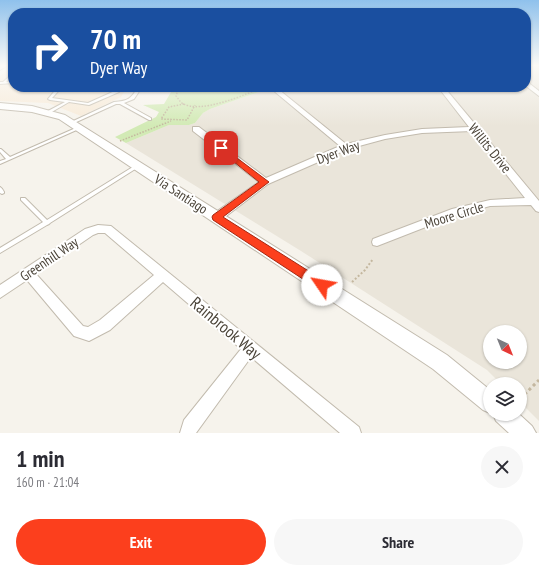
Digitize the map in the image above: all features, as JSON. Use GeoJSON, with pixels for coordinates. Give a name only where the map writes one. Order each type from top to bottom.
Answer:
{"type":"FeatureCollection","features":[{"type":"Feature","properties":{"kind":"street"},"geometry":{"type":"LineString","coordinates":[[531,87],[539,94]]}},
{"type":"Feature","properties":{"kind":"street"},"geometry":{"type":"LineString","coordinates":[[278,92],[345,147]]}},
{"type":"Feature","properties":{"kind":"street","name":"Willits Drive"},"geometry":{"type":"LineString","coordinates":[[445,92],[536,205]]}},
{"type":"Feature","properties":{"kind":"street","name":"Via Santiago"},"geometry":{"type":"LineString","coordinates":[[1,107],[28,108],[49,112],[75,126],[440,362],[483,397]]}},
{"type":"Feature","properties":{"kind":"street"},"geometry":{"type":"LineString","coordinates":[[196,130],[265,182]]}},
{"type":"Feature","properties":{"kind":"street","name":"Dyer Way"},"geometry":{"type":"LineString","coordinates":[[217,217],[265,182],[345,147],[385,137],[422,131],[474,130]]}},
{"type":"Feature","properties":{"kind":"street","name":"Moore Circle"},"geometry":{"type":"LineString","coordinates":[[378,242],[452,212],[490,203],[536,205]]}},
{"type":"Feature","properties":{"kind":"street","name":"Greenhill Way"},"geometry":{"type":"LineString","coordinates":[[0,292],[89,232],[98,228]]}},
{"type":"Feature","properties":{"kind":"street","name":"Rainbrook Way"},"geometry":{"type":"LineString","coordinates":[[98,228],[107,229],[353,433]]}},
{"type":"Feature","properties":{"kind":"street"},"geometry":{"type":"LineString","coordinates":[[28,274],[79,331],[89,334],[105,326],[163,275]]}},
{"type":"Feature","properties":{"kind":"street"},"geometry":{"type":"LineString","coordinates":[[188,433],[190,426],[250,348]]}},
{"type":"Feature","properties":{"kind":"street"},"geometry":{"type":"LineString","coordinates":[[511,421],[525,433]]}},
{"type":"Feature","properties":{"kind":"lane"},"geometry":{"type":"LineString","coordinates":[[55,92],[50,98],[88,104],[114,92]]}},
{"type":"Feature","properties":{"kind":"lane"},"geometry":{"type":"LineString","coordinates":[[0,163],[75,126],[115,103],[121,103],[133,98],[137,92]]}},
{"type":"Feature","properties":{"kind":"lane"},"geometry":{"type":"LineString","coordinates":[[49,112],[68,101]]}},
{"type":"Feature","properties":{"kind":"lane"},"geometry":{"type":"LineString","coordinates":[[121,103],[150,119]]}},
{"type":"Feature","properties":{"kind":"lane"},"geometry":{"type":"LineString","coordinates":[[0,150],[9,159]]}},
{"type":"Feature","properties":{"kind":"lane"},"geometry":{"type":"LineString","coordinates":[[0,251],[138,166]]}},
{"type":"Feature","properties":{"kind":"lane"},"geometry":{"type":"LineString","coordinates":[[23,199],[47,222]]}},
{"type":"Feature","properties":{"kind":"path"},"geometry":{"type":"LineString","coordinates":[[178,92],[177,97],[179,101],[195,106],[213,106],[251,92]]}},
{"type":"Feature","properties":{"kind":"path"},"geometry":{"type":"LineString","coordinates":[[185,104],[169,107],[161,119],[188,120],[195,106]]}},
{"type":"Feature","properties":{"kind":"path"},"geometry":{"type":"LineString","coordinates":[[120,141],[172,120]]}},
{"type":"Feature","properties":{"kind":"path"},"geometry":{"type":"LineString","coordinates":[[352,282],[365,270],[373,259]]}},
{"type":"Feature","properties":{"kind":"path"},"geometry":{"type":"LineString","coordinates":[[527,392],[539,380]]}},
{"type":"Feature","properties":{"kind":"shaded area"},"geometry":{"type":"Polygon","coordinates":[[[0,85],[8,85],[8,92],[124,92],[121,97],[81,116],[48,103],[0,101],[0,85]]]}},
{"type":"Feature","properties":{"kind":"shaded area"},"geometry":{"type":"Polygon","coordinates":[[[531,85],[539,85],[539,421],[527,409],[527,377],[494,377],[485,369],[527,369],[527,325],[483,325],[483,367],[301,251],[126,143],[169,125],[189,125],[195,123],[203,113],[210,109],[259,92],[531,92],[531,85]]]}},
{"type":"Feature","properties":{"kind":"green space"},"geometry":{"type":"Polygon","coordinates":[[[171,92],[259,92],[210,109],[203,113],[195,123],[189,125],[169,125],[126,143],[115,137],[156,117],[159,112],[143,105],[164,104],[171,92]]]}},
{"type":"Feature","properties":{"kind":"route"},"geometry":{"type":"LineString","coordinates":[[221,148],[265,182],[217,217],[322,285]]}}]}
